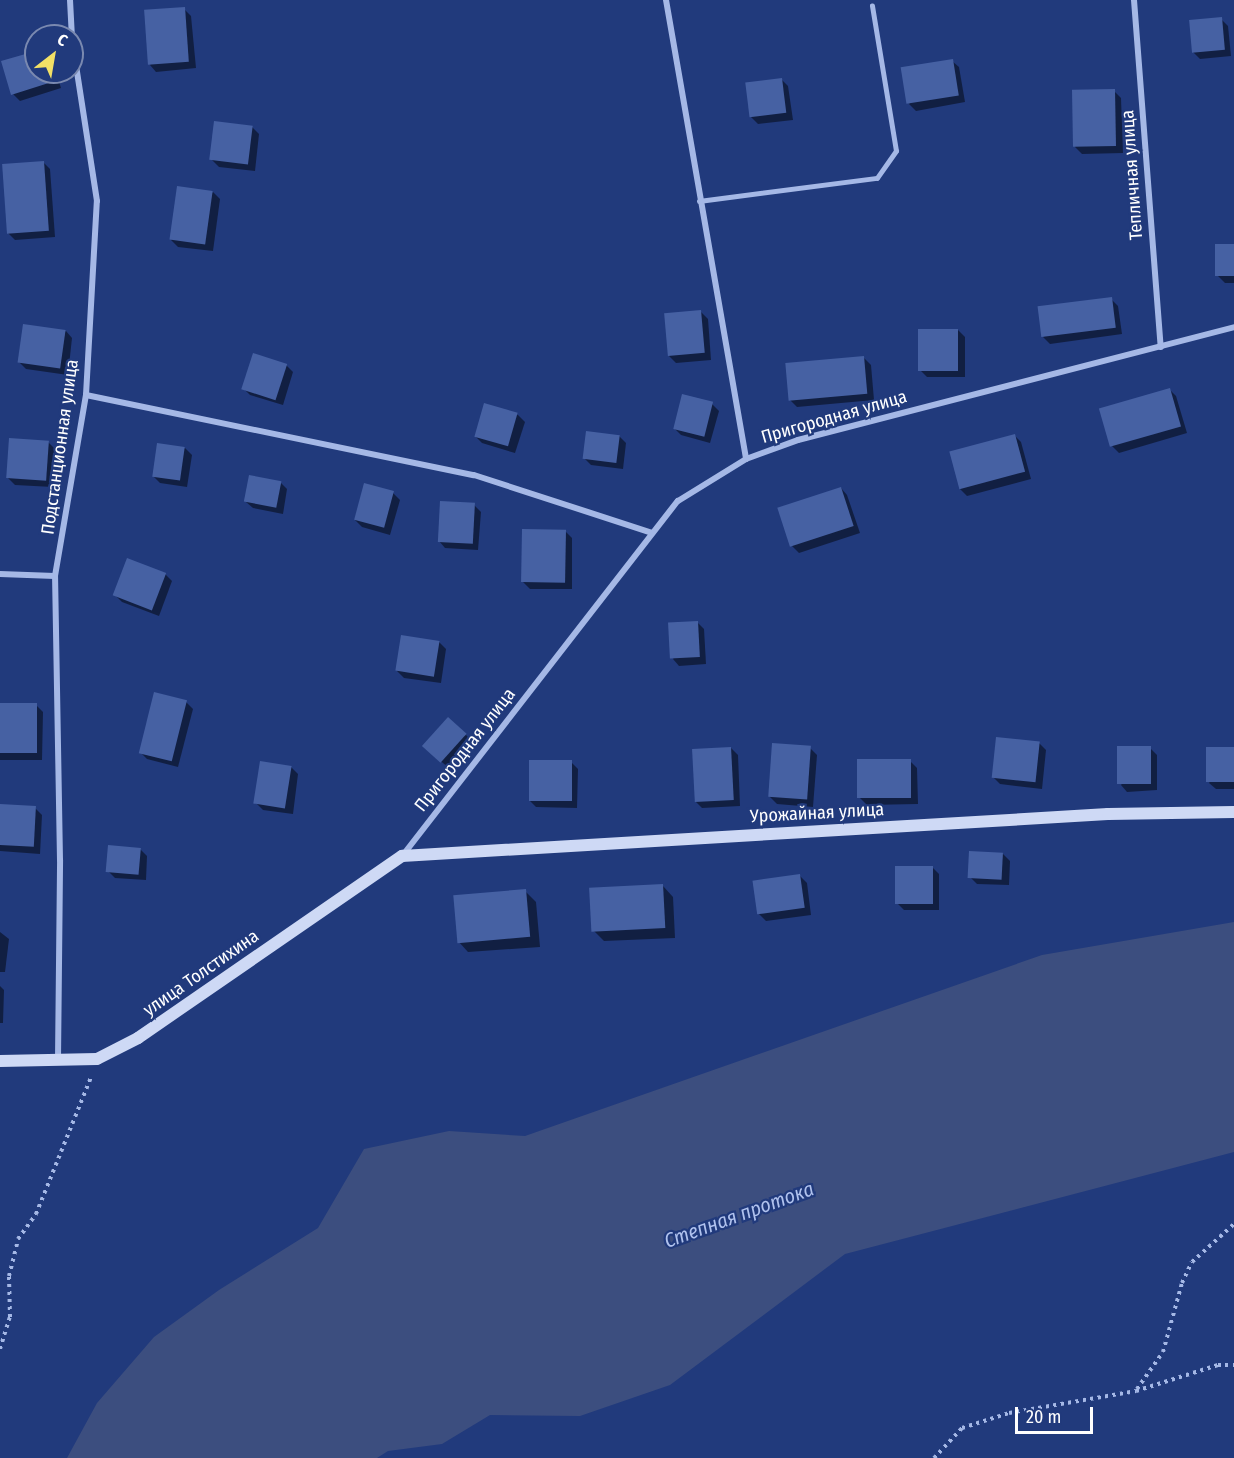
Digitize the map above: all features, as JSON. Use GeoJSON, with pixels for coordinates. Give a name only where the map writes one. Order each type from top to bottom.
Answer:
{"type":"FeatureCollection","features":[{"type":"Feature","properties":{"kind":"street","name":"Подстанционная улица"},"geometry":{"type":"LineString","coordinates":[[70,0],[71,24]]}},
{"type":"Feature","properties":{"kind":"street"},"geometry":{"type":"LineString","coordinates":[[666,0],[699,201],[746,459]]}},
{"type":"Feature","properties":{"kind":"street","name":"Тепличная улица"},"geometry":{"type":"LineString","coordinates":[[1134,0],[1161,347]]}},
{"type":"Feature","properties":{"kind":"street","name":"Подстанционная улица"},"geometry":{"type":"LineString","coordinates":[[58,1060],[60,860],[55,576],[86,395],[97,201],[79,84]]}},
{"type":"Feature","properties":{"kind":"street","name":"Пригородная улица"},"geometry":{"type":"LineString","coordinates":[[402,856],[678,501],[746,459],[798,440],[1234,327]]}},
{"type":"Feature","properties":{"kind":"street"},"geometry":{"type":"LineString","coordinates":[[86,395],[474,476],[652,533]]}},
{"type":"Feature","properties":{"kind":"street"},"geometry":{"type":"LineString","coordinates":[[0,574],[55,576]]}},
{"type":"Feature","properties":{"kind":"street","name":"Урожайная улица"},"geometry":{"type":"LineString","coordinates":[[402,856],[1096,814],[1234,812]]}},
{"type":"Feature","properties":{"kind":"street","name":"улица Толстихина"},"geometry":{"type":"LineString","coordinates":[[0,1061],[97,1059],[138,1038],[402,856]]}},
{"type":"Feature","properties":{"kind":"lane"},"geometry":{"type":"LineString","coordinates":[[699,201],[877,178],[896,151],[872,6]]}},
{"type":"Feature","properties":{"kind":"path"},"geometry":{"type":"LineString","coordinates":[[0,1349],[10,1317],[9,1275],[18,1239],[36,1214],[97,1059]]}},
{"type":"Feature","properties":{"kind":"path"},"geometry":{"type":"LineString","coordinates":[[1136,1391],[1162,1352],[1182,1283],[1192,1262],[1234,1224]]}},
{"type":"Feature","properties":{"kind":"path"},"geometry":{"type":"LineString","coordinates":[[934,1458],[962,1428],[1009,1413],[1136,1391],[1218,1365],[1234,1365]]}},
{"type":"Feature","properties":{"kind":"water","name":"Степная протока"},"geometry":{"type":"Polygon","coordinates":[[[1234,922],[1234,1152],[845,1254],[670,1385],[580,1416],[490,1415],[442,1444],[388,1451],[377,1458],[67,1458],[97,1403],[154,1337],[219,1290],[318,1228],[364,1149],[449,1131],[525,1136],[1042,955],[1234,922]]]}},
{"type":"Feature","properties":{"kind":"building"},"geometry":{"type":"Polygon","coordinates":[[[185,7],[189,62],[148,65],[144,10],[185,7]]]}},
{"type":"Feature","properties":{"kind":"building"},"geometry":{"type":"Polygon","coordinates":[[[1222,17],[1225,50],[1192,53],[1189,20],[1222,17]]]}},
{"type":"Feature","properties":{"kind":"building"},"geometry":{"type":"Polygon","coordinates":[[[24,54],[24,84],[46,84],[11,95],[1,61],[24,54]]]}},
{"type":"Feature","properties":{"kind":"building"},"geometry":{"type":"Polygon","coordinates":[[[953,59],[959,96],[906,104],[901,67],[953,59]]]}},
{"type":"Feature","properties":{"kind":"building"},"geometry":{"type":"Polygon","coordinates":[[[782,78],[786,113],[750,117],[745,83],[782,78]]]}},
{"type":"Feature","properties":{"kind":"building"},"geometry":{"type":"Polygon","coordinates":[[[1115,89],[1116,146],[1073,147],[1072,90],[1115,89]]]}},
{"type":"Feature","properties":{"kind":"building"},"geometry":{"type":"Polygon","coordinates":[[[214,121],[253,126],[248,164],[209,160],[214,121]]]}},
{"type":"Feature","properties":{"kind":"building"},"geometry":{"type":"Polygon","coordinates":[[[44,161],[49,231],[7,234],[2,164],[44,161]]]}},
{"type":"Feature","properties":{"kind":"building"},"geometry":{"type":"Polygon","coordinates":[[[177,186],[213,191],[205,244],[169,239],[177,186]]]}},
{"type":"Feature","properties":{"kind":"building"},"geometry":{"type":"Polygon","coordinates":[[[1215,244],[1234,244],[1234,276],[1215,276],[1215,244]]]}},
{"type":"Feature","properties":{"kind":"building"},"geometry":{"type":"Polygon","coordinates":[[[1112,297],[1116,328],[1041,337],[1038,306],[1112,297]]]}},
{"type":"Feature","properties":{"kind":"building"},"geometry":{"type":"Polygon","coordinates":[[[701,310],[705,353],[668,356],[664,313],[701,310]]]}},
{"type":"Feature","properties":{"kind":"building"},"geometry":{"type":"Polygon","coordinates":[[[23,324],[66,330],[60,369],[18,363],[23,324]]]}},
{"type":"Feature","properties":{"kind":"building"},"geometry":{"type":"Polygon","coordinates":[[[918,329],[958,329],[958,371],[918,371],[918,329]]]}},
{"type":"Feature","properties":{"kind":"building"},"geometry":{"type":"Polygon","coordinates":[[[253,353],[287,364],[275,400],[241,389],[253,353]]]}},
{"type":"Feature","properties":{"kind":"building"},"geometry":{"type":"Polygon","coordinates":[[[864,356],[867,394],[789,401],[785,363],[864,356]]]}},
{"type":"Feature","properties":{"kind":"building"},"geometry":{"type":"Polygon","coordinates":[[[1170,388],[1181,426],[1110,447],[1099,408],[1170,388]]]}},
{"type":"Feature","properties":{"kind":"building"},"geometry":{"type":"Polygon","coordinates":[[[682,394],[713,402],[704,437],[673,429],[682,394]]]}},
{"type":"Feature","properties":{"kind":"building"},"geometry":{"type":"Polygon","coordinates":[[[484,403],[518,413],[508,446],[474,437],[484,403]]]}},
{"type":"Feature","properties":{"kind":"building"},"geometry":{"type":"Polygon","coordinates":[[[586,431],[620,435],[616,463],[583,459],[586,431]]]}},
{"type":"Feature","properties":{"kind":"building"},"geometry":{"type":"Polygon","coordinates":[[[1015,434],[1025,472],[959,489],[949,452],[1015,434]]]}},
{"type":"Feature","properties":{"kind":"building"},"geometry":{"type":"Polygon","coordinates":[[[9,438],[49,441],[46,481],[6,478],[9,438]]]}},
{"type":"Feature","properties":{"kind":"building"},"geometry":{"type":"Polygon","coordinates":[[[157,443],[185,447],[180,481],[152,477],[157,443]]]}},
{"type":"Feature","properties":{"kind":"building"},"geometry":{"type":"Polygon","coordinates":[[[249,475],[281,481],[276,508],[244,502],[249,475]]]}},
{"type":"Feature","properties":{"kind":"building"},"geometry":{"type":"Polygon","coordinates":[[[364,483],[394,491],[384,528],[354,520],[364,483]]]}},
{"type":"Feature","properties":{"kind":"building"},"geometry":{"type":"Polygon","coordinates":[[[841,487],[854,526],[790,547],[777,508],[841,487]]]}},
{"type":"Feature","properties":{"kind":"building"},"geometry":{"type":"Polygon","coordinates":[[[440,501],[475,503],[473,544],[438,542],[440,501]]]}},
{"type":"Feature","properties":{"kind":"building"},"geometry":{"type":"Polygon","coordinates":[[[522,529],[566,530],[565,583],[521,582],[522,529]]]}},
{"type":"Feature","properties":{"kind":"building"},"geometry":{"type":"Polygon","coordinates":[[[127,558],[166,573],[152,610],[113,595],[127,558]]]}},
{"type":"Feature","properties":{"kind":"building"},"geometry":{"type":"Polygon","coordinates":[[[698,621],[700,657],[670,659],[668,623],[698,621]]]}},
{"type":"Feature","properties":{"kind":"building"},"geometry":{"type":"Polygon","coordinates":[[[401,635],[440,641],[434,677],[395,671],[401,635]]]}},
{"type":"Feature","properties":{"kind":"building"},"geometry":{"type":"Polygon","coordinates":[[[154,692],[187,700],[172,761],[139,753],[154,692]]]}},
{"type":"Feature","properties":{"kind":"building"},"geometry":{"type":"Polygon","coordinates":[[[0,703],[37,703],[37,753],[0,753],[0,703]]]}},
{"type":"Feature","properties":{"kind":"building"},"geometry":{"type":"Polygon","coordinates":[[[448,717],[467,734],[440,763],[422,746],[448,717]]]}},
{"type":"Feature","properties":{"kind":"building"},"geometry":{"type":"Polygon","coordinates":[[[996,737],[1040,742],[1035,782],[992,778],[996,737]]]}},
{"type":"Feature","properties":{"kind":"building"},"geometry":{"type":"Polygon","coordinates":[[[772,743],[811,746],[807,800],[768,797],[772,743]]]}},
{"type":"Feature","properties":{"kind":"building"},"geometry":{"type":"Polygon","coordinates":[[[1117,746],[1151,746],[1151,784],[1117,784],[1117,746]]]}},
{"type":"Feature","properties":{"kind":"building"},"geometry":{"type":"Polygon","coordinates":[[[731,747],[734,800],[695,802],[692,749],[731,747]]]}},
{"type":"Feature","properties":{"kind":"building"},"geometry":{"type":"Polygon","coordinates":[[[1206,747],[1234,747],[1234,782],[1206,782],[1206,747]]]}},
{"type":"Feature","properties":{"kind":"building"},"geometry":{"type":"Polygon","coordinates":[[[857,759],[911,759],[911,798],[857,798],[857,759]]]}},
{"type":"Feature","properties":{"kind":"building"},"geometry":{"type":"Polygon","coordinates":[[[529,760],[572,760],[572,801],[529,801],[529,760]]]}},
{"type":"Feature","properties":{"kind":"building"},"geometry":{"type":"Polygon","coordinates":[[[260,761],[292,766],[285,808],[253,803],[260,761]]]}},
{"type":"Feature","properties":{"kind":"building"},"geometry":{"type":"Polygon","coordinates":[[[0,804],[36,806],[34,847],[0,845],[0,804]]]}},
{"type":"Feature","properties":{"kind":"building"},"geometry":{"type":"Polygon","coordinates":[[[108,845],[141,848],[139,875],[106,872],[108,845]]]}},
{"type":"Feature","properties":{"kind":"building"},"geometry":{"type":"Polygon","coordinates":[[[969,851],[1003,853],[1002,880],[968,878],[969,851]]]}},
{"type":"Feature","properties":{"kind":"building"},"geometry":{"type":"Polygon","coordinates":[[[895,866],[933,866],[933,904],[895,904],[895,866]]]}},
{"type":"Feature","properties":{"kind":"building"},"geometry":{"type":"Polygon","coordinates":[[[800,874],[805,908],[757,914],[752,881],[800,874]]]}},
{"type":"Feature","properties":{"kind":"building"},"geometry":{"type":"Polygon","coordinates":[[[663,884],[665,928],[591,932],[589,888],[663,884]]]}},
{"type":"Feature","properties":{"kind":"building"},"geometry":{"type":"Polygon","coordinates":[[[526,889],[530,937],[457,943],[453,895],[526,889]]]}}]}
